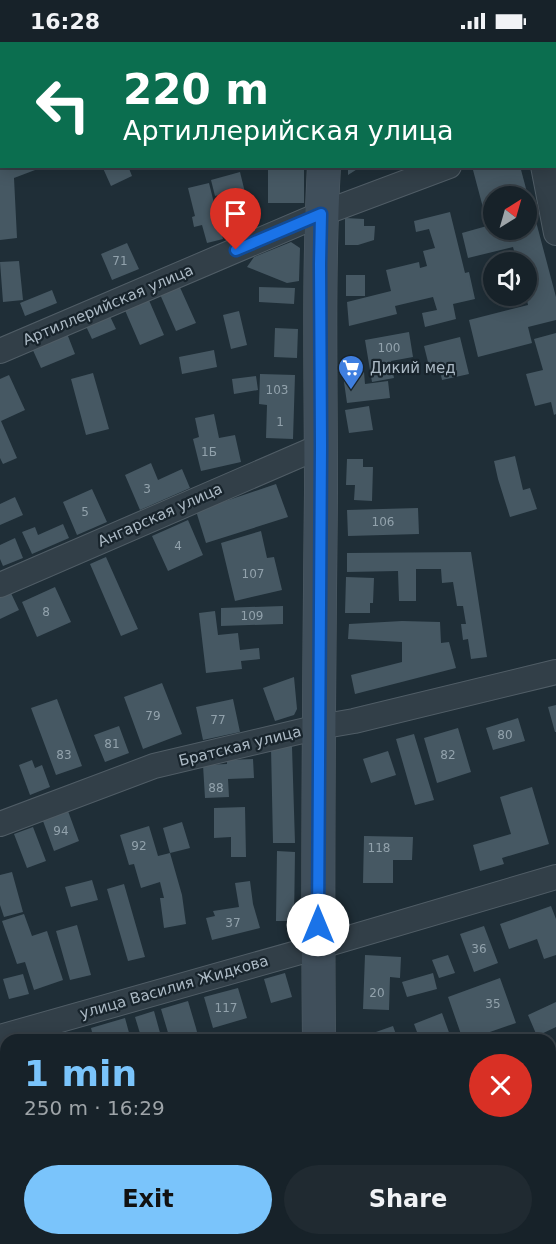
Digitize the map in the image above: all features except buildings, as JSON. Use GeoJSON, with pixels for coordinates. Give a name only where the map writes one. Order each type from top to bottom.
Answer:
{"type":"FeatureCollection","features":[{"type":"Feature","properties":{"kind":"main road"},"geometry":{"type":"LineString","coordinates":[[320,1034],[318,947],[320,264],[324,168]]}},
{"type":"Feature","properties":{"kind":"street","name":"Артиллерийская улица"},"geometry":{"type":"LineString","coordinates":[[0,351],[321,214],[444,168]]}},
{"type":"Feature","properties":{"kind":"street"},"geometry":{"type":"LineString","coordinates":[[543,168],[556,232]]}},
{"type":"Feature","properties":{"kind":"street","name":"Ангарская улица"},"geometry":{"type":"LineString","coordinates":[[0,585],[321,446]]}},
{"type":"Feature","properties":{"kind":"street","name":"Братская улица"},"geometry":{"type":"LineString","coordinates":[[0,824],[154,766],[556,672]]}},
{"type":"Feature","properties":{"kind":"street","name":"улица Василия Жидкова"},"geometry":{"type":"LineString","coordinates":[[11,1034],[556,877]]}},
{"type":"Feature","properties":{"kind":"place","name":"Дикий мед"},"geometry":{"type":"Point","coordinates":[351,391]}},
{"type":"Feature","properties":{"kind":"route"},"geometry":{"type":"LineString","coordinates":[[236,250],[321,214],[318,925]]}}]}
